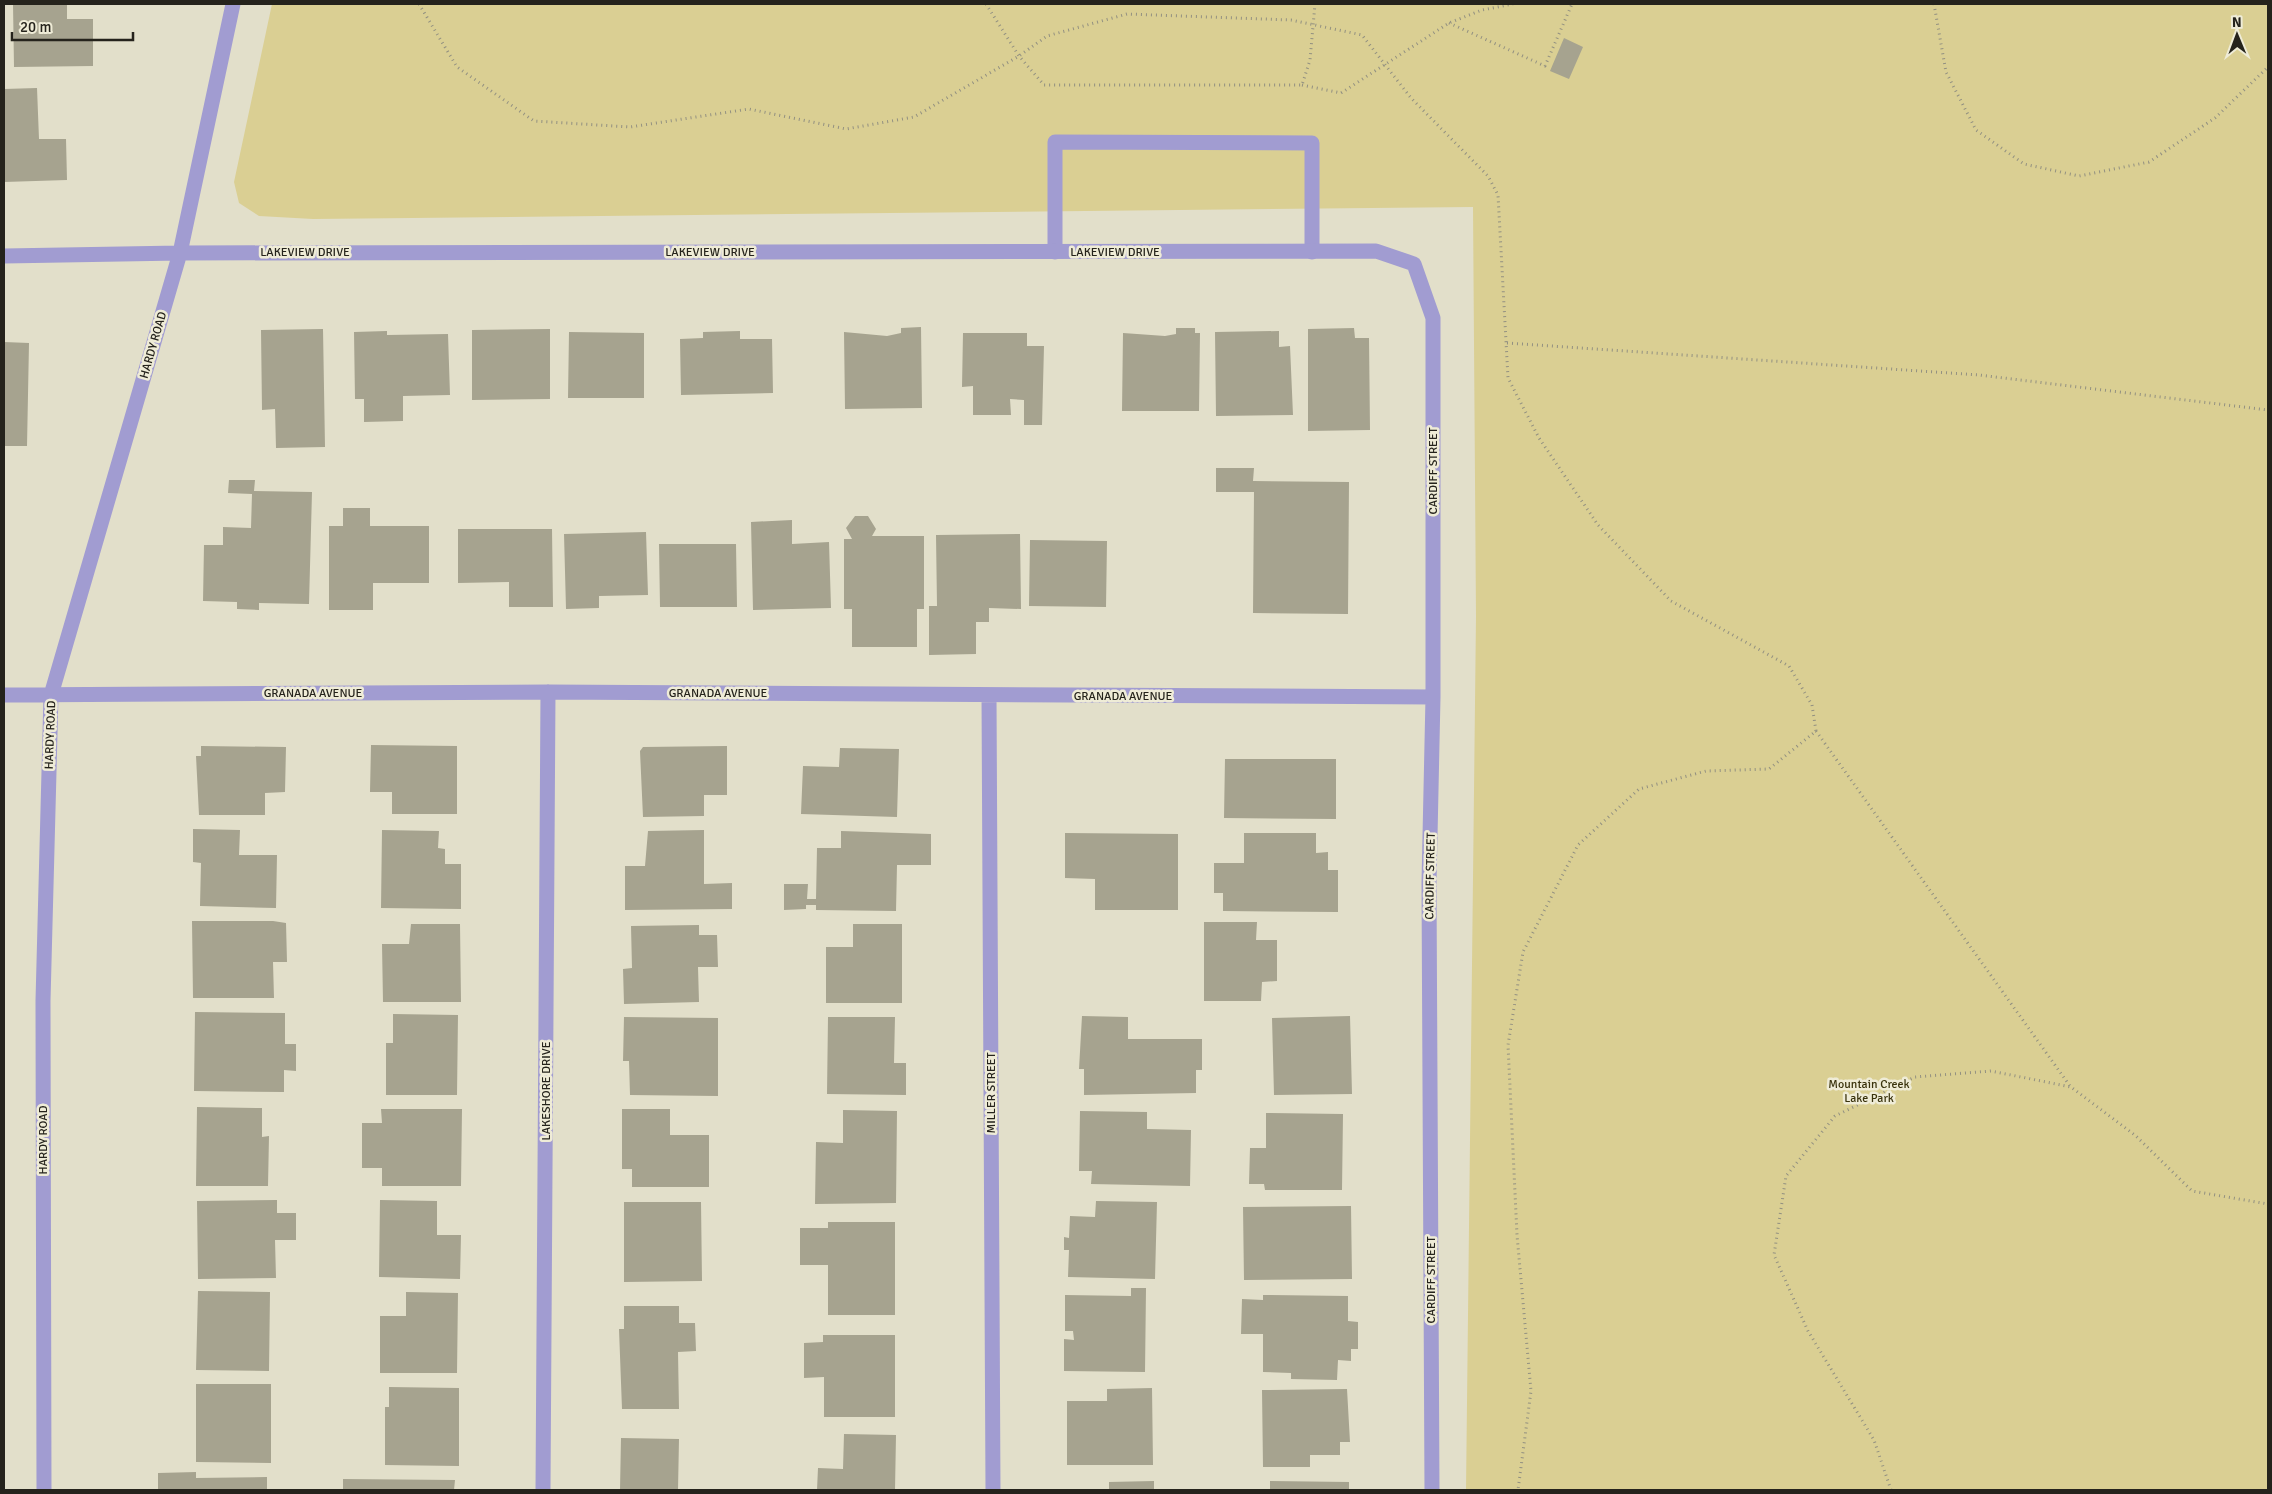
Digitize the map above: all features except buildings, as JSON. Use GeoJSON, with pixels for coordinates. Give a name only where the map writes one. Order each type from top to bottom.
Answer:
{"type":"FeatureCollection","features":[{"type":"Feature","properties":{"kind":"street","name":"HARDY ROAD"},"geometry":{"type":"LineString","coordinates":[[44,1490],[43,1001],[51,695],[180,253],[233,4]]}},
{"type":"Feature","properties":{"kind":"street"},"geometry":{"type":"LineString","coordinates":[[1054,252],[1055,142],[1312,143],[1312,252]]}},
{"type":"Feature","properties":{"kind":"street","name":"LAKEVIEW DRIVE"},"geometry":{"type":"LineString","coordinates":[[4,256],[180,253],[1376,251],[1414,264]]}},
{"type":"Feature","properties":{"kind":"street","name":"CARDIFF STREET"},"geometry":{"type":"LineString","coordinates":[[1414,264],[1433,318],[1433,697],[1429,883],[1432,1490]]}},
{"type":"Feature","properties":{"kind":"street","name":"GRANADA AVENUE"},"geometry":{"type":"LineString","coordinates":[[4,695],[548,692],[1433,697]]}},
{"type":"Feature","properties":{"kind":"street","name":"LAKESHORE DRIVE"},"geometry":{"type":"LineString","coordinates":[[543,1490],[548,692]]}},
{"type":"Feature","properties":{"kind":"street","name":"MILLER STREET"},"geometry":{"type":"LineString","coordinates":[[989,695],[993,1490]]}},
{"type":"Feature","properties":{"kind":"path"},"geometry":{"type":"LineString","coordinates":[[419,4],[457,67],[534,121],[630,127],[749,109],[846,129],[914,117],[1019,56],[1047,36],[1127,14],[1292,20],[1362,35],[1411,98],[1488,176],[1498,195],[1508,378],[1534,429],[1598,525],[1671,601],[1789,666],[1812,705],[1816,731],[2071,1087],[2136,1136],[2192,1191],[2268,1204]]}},
{"type":"Feature","properties":{"kind":"path"},"geometry":{"type":"LineString","coordinates":[[986,4],[1019,56],[1044,85],[1302,85],[1341,93],[1384,63],[1449,23],[1482,10],[1513,4]]}},
{"type":"Feature","properties":{"kind":"path"},"geometry":{"type":"LineString","coordinates":[[1302,85],[1310,60],[1314,4]]}},
{"type":"Feature","properties":{"kind":"path"},"geometry":{"type":"LineString","coordinates":[[1449,23],[1545,66],[1572,4]]}},
{"type":"Feature","properties":{"kind":"path"},"geometry":{"type":"LineString","coordinates":[[1934,4],[1946,72],[1976,130],[2024,164],[2079,176],[2149,162],[2215,118],[2268,67]]}},
{"type":"Feature","properties":{"kind":"path"},"geometry":{"type":"LineString","coordinates":[[1507,343],[1979,375],[2268,410]]}},
{"type":"Feature","properties":{"kind":"path"},"geometry":{"type":"LineString","coordinates":[[1518,1490],[1531,1391],[1517,1235],[1508,1045],[1523,952],[1578,845],[1639,789],[1706,771],[1769,769],[1816,731]]}},
{"type":"Feature","properties":{"kind":"path"},"geometry":{"type":"LineString","coordinates":[[1891,1490],[1874,1440],[1808,1330],[1774,1255],[1786,1176],[1835,1116],[1915,1077],[1991,1071],[2071,1087]]}},
{"type":"Feature","properties":{"kind":"green space","name":"Mountain Creek Lake Park"},"geometry":{"type":"Polygon","coordinates":[[[272,4],[2268,4],[2268,1490],[1466,1490],[1476,616],[1473,207],[313,219],[259,216],[239,203],[234,182],[272,4]]]}}]}
